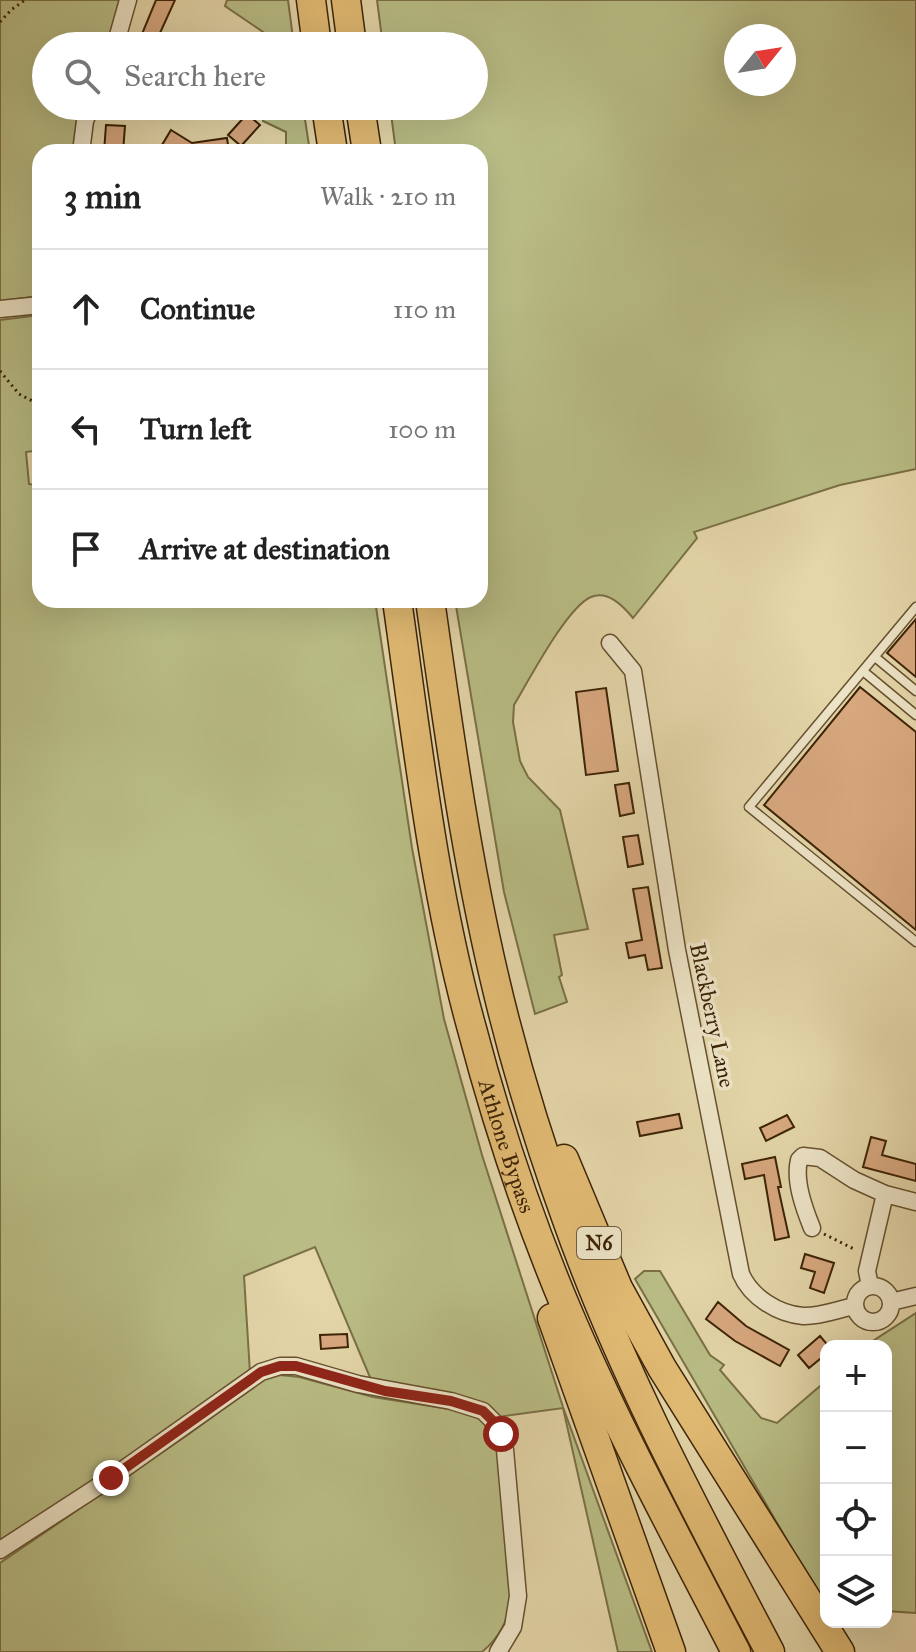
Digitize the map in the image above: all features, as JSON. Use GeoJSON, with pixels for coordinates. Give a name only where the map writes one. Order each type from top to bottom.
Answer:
{"type":"FeatureCollection","features":[{"type":"Feature","properties":{"kind":"highway"},"geometry":{"type":"LineString","coordinates":[[311,0],[315,32]]}},
{"type":"Feature","properties":{"kind":"highway"},"geometry":{"type":"LineString","coordinates":[[346,0],[350,32]]}},
{"type":"Feature","properties":{"kind":"highway"},"geometry":{"type":"LineString","coordinates":[[328,120],[332,144]]}},
{"type":"Feature","properties":{"kind":"highway"},"geometry":{"type":"LineString","coordinates":[[362,120],[366,144]]}},
{"type":"Feature","properties":{"kind":"highway","name":"Athlone Bypass"},"geometry":{"type":"LineString","coordinates":[[398,608],[445,914],[471,1029],[515,1171],[566,1309],[625,1437],[736,1652]]}},
{"type":"Feature","properties":{"kind":"highway","name":"Athlone Bypass"},"geometry":{"type":"LineString","coordinates":[[431,608],[457,789],[494,976],[525,1091],[567,1220],[610,1331],[654,1426],[770,1652]]}},
{"type":"Feature","properties":{"kind":"highway","name":"N6"},"geometry":{"type":"LineString","coordinates":[[457,789],[518,1023],[556,1139],[618,1288],[662,1368],[840,1652]]}},
{"type":"Feature","properties":{"kind":"highway","name":"N6"},"geometry":{"type":"LineString","coordinates":[[471,1029],[483,1097],[517,1214],[671,1652]]}},
{"type":"Feature","properties":{"kind":"street"},"geometry":{"type":"LineString","coordinates":[[119,32],[128,0]]}},
{"type":"Feature","properties":{"kind":"street"},"geometry":{"type":"LineString","coordinates":[[82,144],[85,120]]}},
{"type":"Feature","properties":{"kind":"street"},"geometry":{"type":"LineString","coordinates":[[0,309],[32,306]]}},
{"type":"Feature","properties":{"kind":"street","name":"Blackberry Lane"},"geometry":{"type":"LineString","coordinates":[[610,643],[633,671],[677,950],[741,1274],[748,1287],[763,1301],[799,1315],[855,1306],[864,1320],[875,1322],[885,1317],[891,1302],[916,1296]]}},
{"type":"Feature","properties":{"kind":"street"},"geometry":{"type":"LineString","coordinates":[[812,1228],[797,1172],[803,1156],[820,1158],[854,1180],[885,1194],[916,1202]]}},
{"type":"Feature","properties":{"kind":"street"},"geometry":{"type":"LineString","coordinates":[[870,1286],[867,1271],[885,1194]]}},
{"type":"Feature","properties":{"kind":"street"},"geometry":{"type":"LineString","coordinates":[[855,1306],[860,1291],[870,1286],[881,1288],[891,1302]]}},
{"type":"Feature","properties":{"kind":"street"},"geometry":{"type":"LineString","coordinates":[[0,1550],[111,1478],[261,1372],[280,1366],[296,1366],[371,1388],[451,1401],[483,1411],[497,1425],[505,1450],[518,1596],[511,1633],[498,1652]]}},
{"type":"Feature","properties":{"kind":"lane"},"geometry":{"type":"LineString","coordinates":[[916,607],[749,807],[916,942]]}},
{"type":"Feature","properties":{"kind":"lane"},"geometry":{"type":"LineString","coordinates":[[875,657],[916,691]]}},
{"type":"Feature","properties":{"kind":"lane"},"geometry":{"type":"LineString","coordinates":[[863,671],[916,715]]}},
{"type":"Feature","properties":{"kind":"path"},"geometry":{"type":"LineString","coordinates":[[0,22],[25,0]]}},
{"type":"Feature","properties":{"kind":"path"},"geometry":{"type":"LineString","coordinates":[[0,371],[19,394],[32,401]]}},
{"type":"Feature","properties":{"kind":"path"},"geometry":{"type":"LineString","coordinates":[[812,1228],[871,1257]]}},
{"type":"Feature","properties":{"kind":"green space"},"geometry":{"type":"Polygon","coordinates":[[[0,0],[123,0],[113,32],[32,32],[32,120],[80,120],[75,144],[32,144],[32,297],[0,301],[0,0]]]}},
{"type":"Feature","properties":{"kind":"green space"},"geometry":{"type":"Polygon","coordinates":[[[227,0],[288,0],[292,32],[263,32],[225,6],[227,0]]]}},
{"type":"Feature","properties":{"kind":"green space"},"geometry":{"type":"Polygon","coordinates":[[[377,0],[916,0],[916,469],[840,485],[694,532],[697,538],[633,618],[615,600],[597,595],[581,603],[560,629],[514,705],[513,722],[520,761],[528,777],[560,810],[588,929],[554,935],[562,975],[559,977],[567,1002],[535,1014],[504,892],[456,608],[488,608],[488,144],[395,144],[392,120],[488,120],[488,32],[381,32],[377,0]]]}},
{"type":"Feature","properties":{"kind":"green space"},"geometry":{"type":"Polygon","coordinates":[[[305,120],[309,144],[286,144],[286,132],[263,121],[305,120]]]}},
{"type":"Feature","properties":{"kind":"green space"},"geometry":{"type":"Polygon","coordinates":[[[32,316],[32,451],[26,452],[29,484],[32,485],[32,608],[376,608],[412,848],[444,1019],[482,1155],[563,1407],[652,1652],[618,1652],[563,1408],[498,1417],[470,1401],[437,1390],[372,1382],[315,1247],[244,1276],[250,1373],[62,1502],[0,1540],[0,320],[32,316]]]}},
{"type":"Feature","properties":{"kind":"green space"},"geometry":{"type":"Polygon","coordinates":[[[644,1271],[660,1271],[710,1355],[724,1365],[720,1370],[761,1418],[777,1423],[820,1386],[820,1597],[635,1279],[644,1271]]]}},
{"type":"Feature","properties":{"kind":"green space"},"geometry":{"type":"Polygon","coordinates":[[[916,1313],[916,1613],[892,1611],[892,1340],[874,1340],[916,1313]]]}},
{"type":"Feature","properties":{"kind":"green space"},"geometry":{"type":"Polygon","coordinates":[[[280,1375],[299,1377],[373,1397],[468,1412],[489,1428],[497,1442],[511,1598],[502,1628],[482,1652],[0,1652],[0,1563],[263,1380],[280,1375]]]}},
{"type":"Feature","properties":{"kind":"building"},"geometry":{"type":"Polygon","coordinates":[[[156,0],[175,0],[160,32],[143,32],[156,0]]]}},
{"type":"Feature","properties":{"kind":"building"},"geometry":{"type":"Polygon","coordinates":[[[242,120],[254,120],[260,125],[243,144],[228,135],[242,120]]]}},
{"type":"Feature","properties":{"kind":"building"},"geometry":{"type":"Polygon","coordinates":[[[106,125],[125,126],[124,144],[105,144],[106,125]]]}},
{"type":"Feature","properties":{"kind":"building"},"geometry":{"type":"Polygon","coordinates":[[[171,130],[192,143],[227,138],[228,144],[163,144],[171,130]]]}},
{"type":"Feature","properties":{"kind":"building"},"geometry":{"type":"Polygon","coordinates":[[[916,619],[916,677],[887,653],[916,619]]]}},
{"type":"Feature","properties":{"kind":"building"},"geometry":{"type":"Polygon","coordinates":[[[860,687],[916,732],[916,930],[764,805],[860,687]]]}},
{"type":"Feature","properties":{"kind":"building"},"geometry":{"type":"Polygon","coordinates":[[[606,688],[618,771],[586,775],[576,692],[606,688]]]}},
{"type":"Feature","properties":{"kind":"building"},"geometry":{"type":"Polygon","coordinates":[[[629,783],[634,813],[620,816],[615,785],[629,783]]]}},
{"type":"Feature","properties":{"kind":"building"},"geometry":{"type":"Polygon","coordinates":[[[638,835],[643,864],[628,867],[623,837],[638,835]]]}},
{"type":"Feature","properties":{"kind":"building"},"geometry":{"type":"Polygon","coordinates":[[[648,887],[662,968],[648,970],[645,955],[629,958],[626,943],[642,940],[633,889],[648,887]]]}},
{"type":"Feature","properties":{"kind":"building"},"geometry":{"type":"Polygon","coordinates":[[[679,1114],[682,1128],[640,1136],[637,1122],[679,1114]]]}},
{"type":"Feature","properties":{"kind":"building"},"geometry":{"type":"Polygon","coordinates":[[[787,1115],[794,1127],[766,1141],[760,1128],[787,1115]]]}},
{"type":"Feature","properties":{"kind":"building"},"geometry":{"type":"Polygon","coordinates":[[[871,1137],[886,1141],[882,1155],[916,1164],[916,1181],[863,1167],[871,1137]]]}},
{"type":"Feature","properties":{"kind":"building"},"geometry":{"type":"Polygon","coordinates":[[[775,1157],[789,1237],[775,1240],[764,1175],[745,1179],[742,1164],[775,1157]]]}},
{"type":"Feature","properties":{"kind":"building"},"geometry":{"type":"Polygon","coordinates":[[[805,1254],[834,1263],[824,1293],[810,1288],[815,1272],[801,1268],[805,1254]]]}},
{"type":"Feature","properties":{"kind":"building"},"geometry":{"type":"Polygon","coordinates":[[[718,1302],[746,1326],[789,1350],[780,1366],[735,1341],[706,1319],[718,1302]]]}},
{"type":"Feature","properties":{"kind":"building"},"geometry":{"type":"Polygon","coordinates":[[[347,1334],[348,1347],[321,1349],[320,1335],[347,1334]]]}},
{"type":"Feature","properties":{"kind":"building"},"geometry":{"type":"Polygon","coordinates":[[[820,1336],[823,1340],[820,1340],[820,1359],[809,1368],[798,1355],[820,1336]]]}},
{"type":"Feature","properties":{"kind":"route"},"geometry":{"type":"LineString","coordinates":[[111,1478],[261,1372],[287,1365],[385,1391],[451,1401],[483,1411],[501,1434]]}}]}
